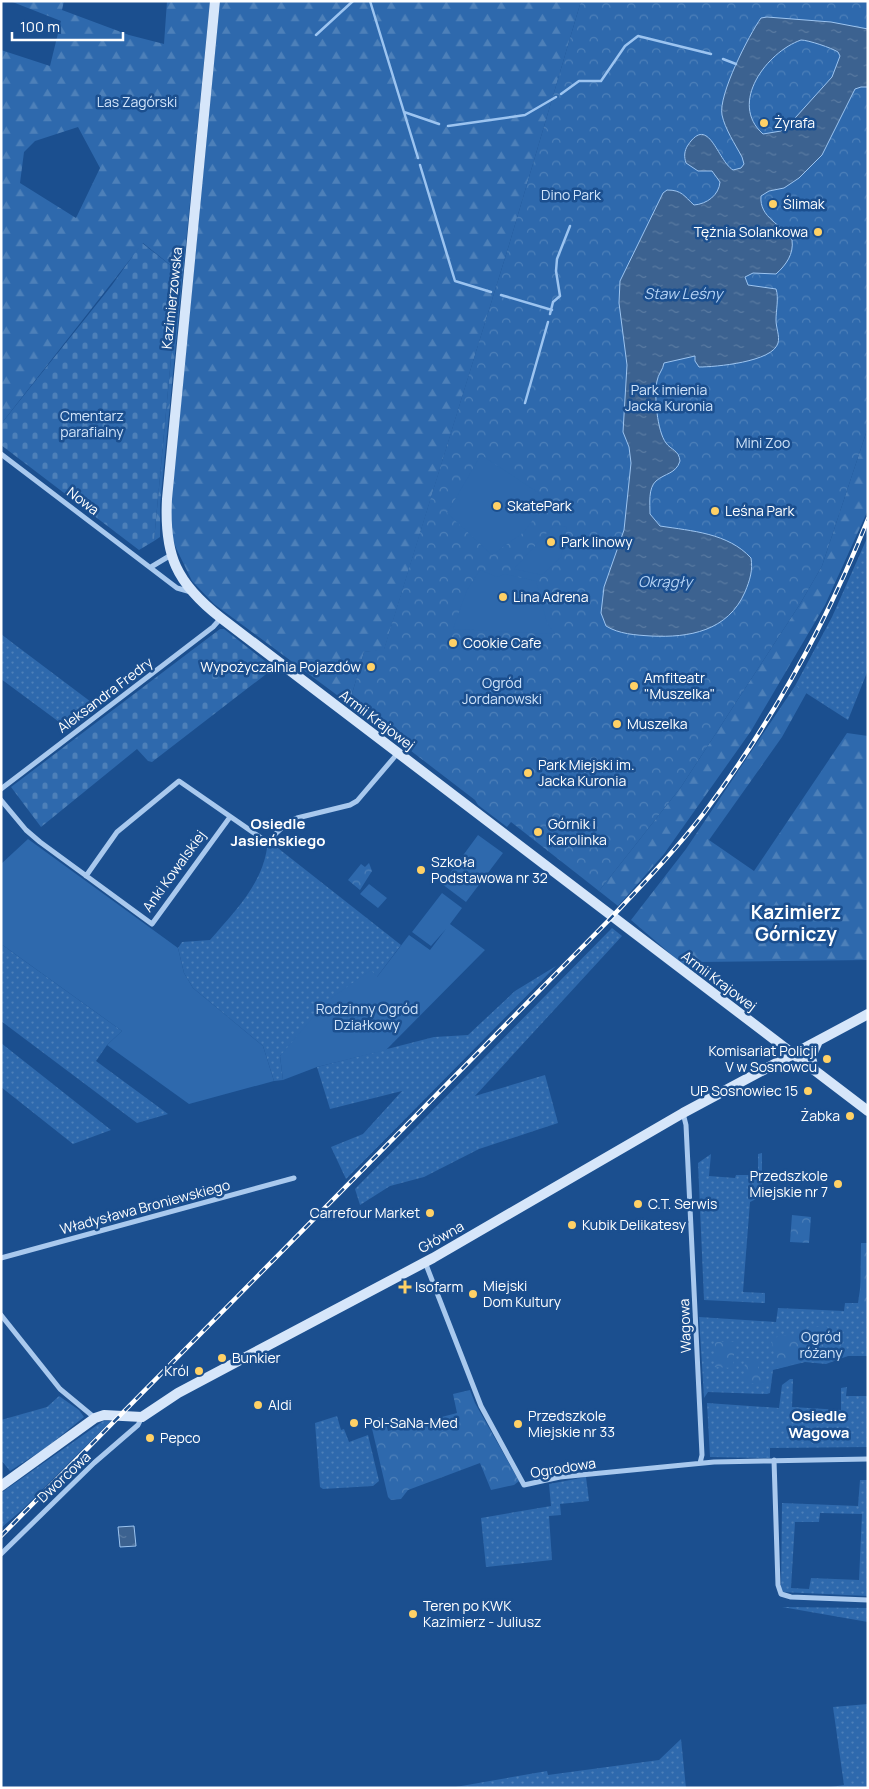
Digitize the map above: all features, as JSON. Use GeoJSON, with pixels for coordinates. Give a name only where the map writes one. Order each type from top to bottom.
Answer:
{"type":"FeatureCollection","features":[{"type":"Feature","properties":{"kind":"street","name":"Kazimierzowska"},"geometry":{"type":"LineString","coordinates":[[191,592],[177,572],[171,555],[166,527],[167,499],[215,1]]}},
{"type":"Feature","properties":{"kind":"street","name":"Nowa"},"geometry":{"type":"LineString","coordinates":[[1,454],[178,588],[191,592]]}},
{"type":"Feature","properties":{"kind":"street"},"geometry":{"type":"LineString","coordinates":[[152,567],[171,555]]}},
{"type":"Feature","properties":{"kind":"street","name":"Armii Krajowej"},"geometry":{"type":"LineString","coordinates":[[191,592],[221,618],[397,754],[868,1111]]}},
{"type":"Feature","properties":{"kind":"street","name":"Aleksandra Fredry"},"geometry":{"type":"LineString","coordinates":[[1,789],[206,632],[221,618]]}},
{"type":"Feature","properties":{"kind":"street"},"geometry":{"type":"LineString","coordinates":[[86,876],[117,832],[179,781],[263,841],[271,841],[288,822],[350,805],[357,801],[397,754]]}},
{"type":"Feature","properties":{"kind":"street","name":"Anki Kowalskiej"},"geometry":{"type":"LineString","coordinates":[[1,800],[26,830],[152,924],[230,817]]}},
{"type":"Feature","properties":{"kind":"street","name":"Główna"},"geometry":{"type":"LineString","coordinates":[[142,1417],[178,1393],[425,1262],[683,1113],[868,1014]]}},
{"type":"Feature","properties":{"kind":"street"},"geometry":{"type":"LineString","coordinates":[[814,1070],[811,1057],[818,1041]]}},
{"type":"Feature","properties":{"kind":"street","name":"Wagowa"},"geometry":{"type":"LineString","coordinates":[[683,1113],[686,1125],[695,1302],[702,1455],[700,1463]]}},
{"type":"Feature","properties":{"kind":"street","name":"Władysława Broniewskiego"},"geometry":{"type":"LineString","coordinates":[[1,1258],[294,1178]]}},
{"type":"Feature","properties":{"kind":"street","name":"Ogrodowa"},"geometry":{"type":"LineString","coordinates":[[425,1262],[481,1406],[524,1485],[560,1477],[700,1463]]}},
{"type":"Feature","properties":{"kind":"street"},"geometry":{"type":"LineString","coordinates":[[1,1315],[60,1389],[95,1418]]}},
{"type":"Feature","properties":{"kind":"street"},"geometry":{"type":"LineString","coordinates":[[1,1486],[95,1418],[104,1415],[142,1417]]}},
{"type":"Feature","properties":{"kind":"street","name":"Dworcowa"},"geometry":{"type":"LineString","coordinates":[[1,1554],[94,1463],[138,1426],[142,1417]]}},
{"type":"Feature","properties":{"kind":"street"},"geometry":{"type":"LineString","coordinates":[[700,1463],[868,1459]]}},
{"type":"Feature","properties":{"kind":"street"},"geometry":{"type":"LineString","coordinates":[[774,1460],[778,1585],[781,1594],[792,1597],[868,1600]]}},
{"type":"Feature","properties":{"kind":"green space","name":"Las Zagórski"},"geometry":{"type":"Polygon","coordinates":[[[10,1],[64,1],[62,10],[129,35],[164,44],[167,1],[210,1],[160,505],[160,537],[154,541],[179,272],[143,243],[1,424],[1,50],[50,66],[61,21],[10,1]],[[78,127],[35,141],[24,152],[20,183],[76,218],[100,168],[78,127]]]}},
{"type":"Feature","properties":{"kind":"green space"},"geometry":{"type":"Polygon","coordinates":[[[220,1],[581,1],[509,245],[384,650],[364,652],[350,701],[345,701],[214,604],[192,581],[176,548],[169,527],[220,1]]]}},
{"type":"Feature","properties":{"kind":"green space","name":"Park imienia Jacka Kuronia"},"geometry":{"type":"Polygon","coordinates":[[[581,1],[868,1],[868,427],[822,566],[800,604],[681,787],[599,891],[511,822],[507,827],[478,805],[475,800],[385,731],[385,727],[350,701],[364,652],[384,649],[509,245],[581,1]]]}},
{"type":"Feature","properties":{"kind":"green space","name":"Cmentarz parafialny"},"geometry":{"type":"Polygon","coordinates":[[[142,243],[179,272],[154,541],[139,550],[1,445],[1,424],[112,285],[142,243]]]}},
{"type":"Feature","properties":{"kind":"green space"},"geometry":{"type":"Polygon","coordinates":[[[868,427],[868,510],[825,605],[751,731],[664,854],[618,906],[599,891],[681,787],[800,604],[822,566],[868,427]]]}},
{"type":"Feature","properties":{"kind":"green space","name":"SkatePark"},"geometry":{"type":"Polygon","coordinates":[[[481,455],[548,499],[524,532],[492,555],[447,513],[481,455]]]}},
{"type":"Feature","properties":{"kind":"green space","name":"Park linowy"},"geometry":{"type":"Polygon","coordinates":[[[554,525],[567,527],[561,557],[542,575],[514,569],[554,525]]]}},
{"type":"Feature","properties":{"kind":"green space"},"geometry":{"type":"Polygon","coordinates":[[[868,536],[868,670],[848,720],[795,686],[832,617],[868,536]]]}},
{"type":"Feature","properties":{"kind":"green space","name":"Lina Adrena"},"geometry":{"type":"Polygon","coordinates":[[[480,570],[497,577],[505,574],[536,581],[547,623],[555,634],[453,629],[467,590],[480,570]]]}},
{"type":"Feature","properties":{"kind":"green space"},"geometry":{"type":"Polygon","coordinates":[[[220,629],[224,629],[274,668],[152,762],[148,761],[137,749],[41,827],[11,787],[220,629]]]}},
{"type":"Feature","properties":{"kind":"green space"},"geometry":{"type":"Polygon","coordinates":[[[1,634],[99,708],[70,730],[1,679],[1,634]]]}},
{"type":"Feature","properties":{"kind":"green space"},"geometry":{"type":"Polygon","coordinates":[[[795,686],[807,692],[782,737],[709,840],[754,871],[847,733],[868,736],[868,960],[696,962],[688,969],[631,920],[686,849],[795,686]]]}},
{"type":"Feature","properties":{"kind":"green space"},"geometry":{"type":"Polygon","coordinates":[[[478,835],[503,853],[466,902],[442,884],[478,835]]]}},
{"type":"Feature","properties":{"kind":"green space"},"geometry":{"type":"Polygon","coordinates":[[[28,839],[178,948],[184,973],[193,988],[263,1046],[274,1081],[189,1104],[107,1045],[122,1031],[1,944],[1,864],[28,839]]]}},
{"type":"Feature","properties":{"kind":"green space"},"geometry":{"type":"Polygon","coordinates":[[[274,845],[401,945],[377,977],[280,1056],[283,1080],[274,1081],[263,1046],[193,988],[184,973],[178,948],[182,942],[210,940],[245,898],[259,874],[267,848],[274,845]]]}},
{"type":"Feature","properties":{"kind":"green space"},"geometry":{"type":"Polygon","coordinates":[[[369,863],[372,871],[360,890],[348,880],[361,864],[365,867],[369,863]]]}},
{"type":"Feature","properties":{"kind":"green space"},"geometry":{"type":"Polygon","coordinates":[[[369,884],[387,898],[378,908],[360,894],[369,884]]]}},
{"type":"Feature","properties":{"kind":"green space","name":"Rodzinny Ogród Działkowy"},"geometry":{"type":"Polygon","coordinates":[[[442,893],[462,908],[450,924],[485,950],[386,1050],[317,1067],[283,1080],[280,1056],[327,1001],[371,970],[377,977],[409,935],[430,950],[446,929],[431,946],[412,932],[442,893]]]}},
{"type":"Feature","properties":{"kind":"green space"},"geometry":{"type":"Polygon","coordinates":[[[612,928],[622,936],[475,1096],[545,1075],[558,1123],[479,1149],[424,1177],[390,1186],[360,1205],[355,1189],[612,928]]]}},
{"type":"Feature","properties":{"kind":"green space"},"geometry":{"type":"Polygon","coordinates":[[[1,944],[122,1031],[107,1045],[96,1061],[168,1114],[137,1123],[1,1021],[1,944]]]}},
{"type":"Feature","properties":{"kind":"green space"},"geometry":{"type":"Polygon","coordinates":[[[556,966],[346,1179],[331,1147],[363,1134],[402,1091],[330,1109],[317,1067],[434,1037],[468,1035],[515,991],[556,966]]]}},
{"type":"Feature","properties":{"kind":"green space"},"geometry":{"type":"Polygon","coordinates":[[[1,1043],[111,1130],[73,1144],[1,1087],[1,1043]]]}},
{"type":"Feature","properties":{"kind":"green space"},"geometry":{"type":"Polygon","coordinates":[[[762,1153],[762,1196],[750,1202],[743,1292],[765,1293],[765,1303],[704,1300],[698,1163],[711,1154],[709,1176],[735,1178],[736,1175],[758,1175],[758,1154],[762,1153]]]}},
{"type":"Feature","properties":{"kind":"green space"},"geometry":{"type":"Polygon","coordinates":[[[792,1215],[811,1217],[809,1243],[790,1242],[792,1215]]]}},
{"type":"Feature","properties":{"kind":"green space"},"geometry":{"type":"Polygon","coordinates":[[[861,1243],[868,1243],[868,1309],[860,1309],[861,1243]]]}},
{"type":"Feature","properties":{"kind":"green space"},"geometry":{"type":"Polygon","coordinates":[[[862,1275],[868,1276],[868,1356],[848,1356],[826,1364],[805,1362],[773,1370],[770,1393],[767,1394],[708,1392],[704,1398],[699,1317],[776,1322],[778,1308],[844,1311],[845,1303],[858,1303],[862,1275]]]}},
{"type":"Feature","properties":{"kind":"green space","name":"Ogród różany"},"geometry":{"type":"Polygon","coordinates":[[[825,1326],[840,1335],[844,1355],[826,1363],[805,1361],[776,1369],[772,1341],[778,1336],[803,1334],[809,1328],[825,1326]]]}},
{"type":"Feature","properties":{"kind":"green space"},"geometry":{"type":"Polygon","coordinates":[[[715,1342],[735,1342],[733,1368],[714,1367],[715,1342]]]}},
{"type":"Feature","properties":{"kind":"green space"},"geometry":{"type":"Polygon","coordinates":[[[745,1358],[758,1359],[758,1376],[766,1377],[766,1384],[744,1383],[745,1358]]]}},
{"type":"Feature","properties":{"kind":"green space"},"geometry":{"type":"Polygon","coordinates":[[[793,1379],[792,1407],[841,1410],[841,1388],[847,1387],[846,1396],[868,1396],[868,1447],[770,1448],[770,1458],[710,1457],[707,1403],[779,1408],[782,1385],[793,1379]]]}},
{"type":"Feature","properties":{"kind":"green space"},"geometry":{"type":"Polygon","coordinates":[[[470,1390],[475,1403],[519,1481],[514,1485],[491,1490],[480,1463],[408,1490],[401,1499],[391,1500],[388,1497],[370,1420],[384,1416],[388,1431],[457,1413],[453,1394],[470,1390]]]}},
{"type":"Feature","properties":{"kind":"green space"},"geometry":{"type":"Polygon","coordinates":[[[59,1396],[79,1410],[84,1417],[47,1447],[10,1471],[1,1460],[1,1420],[47,1407],[59,1396]]]}},
{"type":"Feature","properties":{"kind":"green space"},"geometry":{"type":"Polygon","coordinates":[[[337,1416],[341,1430],[344,1429],[349,1442],[368,1435],[379,1481],[373,1486],[323,1489],[320,1487],[315,1423],[337,1416]]]}},
{"type":"Feature","properties":{"kind":"green space"},"geometry":{"type":"Polygon","coordinates":[[[103,1421],[111,1421],[23,1509],[1,1528],[1,1493],[103,1421]]]}},
{"type":"Feature","properties":{"kind":"green space"},"geometry":{"type":"Polygon","coordinates":[[[586,1477],[589,1501],[560,1504],[561,1515],[549,1516],[552,1560],[486,1567],[481,1518],[551,1506],[549,1484],[586,1477]]]}},
{"type":"Feature","properties":{"kind":"green space"},"geometry":{"type":"Polygon","coordinates":[[[860,1480],[868,1480],[868,1596],[781,1592],[782,1503],[858,1506],[860,1480]],[[820,1513],[819,1522],[795,1522],[791,1588],[809,1589],[811,1578],[859,1580],[862,1514],[820,1513]]]}},
{"type":"Feature","properties":{"kind":"green space"},"geometry":{"type":"Polygon","coordinates":[[[782,1607],[868,1608],[868,1622],[782,1607]]]}},
{"type":"Feature","properties":{"kind":"green space"},"geometry":{"type":"Polygon","coordinates":[[[868,1704],[868,1788],[824,1788],[844,1785],[833,1707],[868,1704]]]}},
{"type":"Feature","properties":{"kind":"green space"},"geometry":{"type":"Polygon","coordinates":[[[681,1739],[686,1788],[450,1788],[547,1771],[548,1775],[659,1760],[681,1739]]]}},
{"type":"Feature","properties":{"kind":"water","name":"Staw Leśny"},"geometry":{"type":"Polygon","coordinates":[[[761,18],[831,22],[868,29],[868,87],[855,89],[822,155],[799,178],[784,188],[769,191],[761,196],[761,204],[767,215],[792,240],[792,250],[789,259],[776,274],[753,273],[745,277],[748,285],[776,289],[778,343],[774,349],[766,355],[755,359],[717,366],[699,367],[695,361],[695,356],[664,363],[656,387],[656,404],[660,430],[666,443],[676,452],[680,461],[673,471],[659,478],[653,484],[650,496],[650,514],[660,526],[709,534],[732,543],[742,550],[751,558],[752,562],[751,575],[745,592],[738,605],[728,616],[718,624],[706,629],[693,633],[665,636],[622,632],[606,626],[601,613],[604,587],[624,530],[631,463],[629,447],[623,432],[627,365],[619,303],[620,281],[663,193],[667,190],[679,192],[694,205],[708,201],[715,195],[720,182],[712,171],[698,171],[686,163],[686,150],[695,137],[702,134],[707,137],[727,165],[733,170],[741,168],[744,164],[725,126],[722,106],[729,80],[761,18]],[[801,40],[788,46],[776,55],[756,80],[749,108],[753,122],[763,134],[781,131],[832,77],[840,56],[838,52],[826,46],[801,40]]]}},
{"type":"Feature","properties":{"kind":"water"},"geometry":{"type":"Polygon","coordinates":[[[134,1526],[136,1546],[120,1547],[118,1527],[134,1526]]]}},
{"type":"Feature","properties":{"kind":"waterway"},"geometry":{"type":"LineString","coordinates":[[316,35],[353,1]]}},
{"type":"Feature","properties":{"kind":"waterway"},"geometry":{"type":"LineString","coordinates":[[370,1],[418,158]]}},
{"type":"Feature","properties":{"kind":"waterway"},"geometry":{"type":"LineString","coordinates":[[561,94],[579,81],[601,81],[625,46],[638,36],[711,54]]}},
{"type":"Feature","properties":{"kind":"waterway"},"geometry":{"type":"LineString","coordinates":[[723,59],[736,64]]}},
{"type":"Feature","properties":{"kind":"waterway"},"geometry":{"type":"LineString","coordinates":[[448,126],[525,115],[556,97]]}},
{"type":"Feature","properties":{"kind":"waterway"},"geometry":{"type":"LineString","coordinates":[[404,112],[439,124]]}},
{"type":"Feature","properties":{"kind":"waterway"},"geometry":{"type":"LineString","coordinates":[[420,165],[455,281],[491,292]]}},
{"type":"Feature","properties":{"kind":"waterway"},"geometry":{"type":"LineString","coordinates":[[550,314],[553,302],[560,296],[556,271],[557,259],[570,226]]}},
{"type":"Feature","properties":{"kind":"waterway"},"geometry":{"type":"LineString","coordinates":[[501,295],[552,310]]}},
{"type":"Feature","properties":{"kind":"waterway"},"geometry":{"type":"LineString","coordinates":[[525,403],[548,322]]}},
{"type":"Feature","properties":{"kind":"railway"},"geometry":{"type":"LineString","coordinates":[[1,1536],[608,921],[658,868],[704,813],[729,779],[775,708],[816,634],[868,519]]}},
{"type":"Feature","properties":{"kind":"place","name":"Żyrafa"},"geometry":{"type":"Point","coordinates":[764,123]}},
{"type":"Feature","properties":{"kind":"place","name":"Ślimak"},"geometry":{"type":"Point","coordinates":[773,204]}},
{"type":"Feature","properties":{"kind":"place","name":"Tężnia Solankowa"},"geometry":{"type":"Point","coordinates":[818,232]}},
{"type":"Feature","properties":{"kind":"place","name":"SkatePark"},"geometry":{"type":"Point","coordinates":[497,506]}},
{"type":"Feature","properties":{"kind":"place","name":"Leśna Park"},"geometry":{"type":"Point","coordinates":[715,511]}},
{"type":"Feature","properties":{"kind":"place","name":"Park linowy"},"geometry":{"type":"Point","coordinates":[551,542]}},
{"type":"Feature","properties":{"kind":"place","name":"Lina Adrena"},"geometry":{"type":"Point","coordinates":[503,597]}},
{"type":"Feature","properties":{"kind":"place","name":"Cookie Cafe"},"geometry":{"type":"Point","coordinates":[453,643]}},
{"type":"Feature","properties":{"kind":"place","name":"Wypożyczalnia Pojazdów"},"geometry":{"type":"Point","coordinates":[371,667]}},
{"type":"Feature","properties":{"kind":"place","name":"Amfiteatr \"Muszelka\""},"geometry":{"type":"Point","coordinates":[634,686]}},
{"type":"Feature","properties":{"kind":"place","name":"Muszelka"},"geometry":{"type":"Point","coordinates":[617,724]}},
{"type":"Feature","properties":{"kind":"place","name":"Park Miejski im. Jacka Kuronia"},"geometry":{"type":"Point","coordinates":[528,773]}},
{"type":"Feature","properties":{"kind":"place","name":"Górnik i Karolinka"},"geometry":{"type":"Point","coordinates":[538,832]}},
{"type":"Feature","properties":{"kind":"place","name":"Szkoła Podstawowa nr 32"},"geometry":{"type":"Point","coordinates":[421,870]}},
{"type":"Feature","properties":{"kind":"place","name":"Komisariat Policji V w Sosnowcu"},"geometry":{"type":"Point","coordinates":[827,1059]}},
{"type":"Feature","properties":{"kind":"place","name":"UP Sosnowiec 15"},"geometry":{"type":"Point","coordinates":[808,1091]}},
{"type":"Feature","properties":{"kind":"place","name":"Żabka"},"geometry":{"type":"Point","coordinates":[850,1116]}},
{"type":"Feature","properties":{"kind":"place","name":"Przedszkole Miejskie nr 7"},"geometry":{"type":"Point","coordinates":[838,1184]}},
{"type":"Feature","properties":{"kind":"place","name":"C.T. Serwis"},"geometry":{"type":"Point","coordinates":[638,1204]}},
{"type":"Feature","properties":{"kind":"place","name":"Carrefour Market"},"geometry":{"type":"Point","coordinates":[430,1213]}},
{"type":"Feature","properties":{"kind":"place","name":"Kubik Delikatesy"},"geometry":{"type":"Point","coordinates":[572,1225]}},
{"type":"Feature","properties":{"kind":"place","name":"Isofarm"},"geometry":{"type":"Point","coordinates":[405,1287]}},
{"type":"Feature","properties":{"kind":"place","name":"Miejski Dom Kultury"},"geometry":{"type":"Point","coordinates":[473,1294]}},
{"type":"Feature","properties":{"kind":"place","name":"Bunkier"},"geometry":{"type":"Point","coordinates":[222,1358]}},
{"type":"Feature","properties":{"kind":"place","name":"Król"},"geometry":{"type":"Point","coordinates":[199,1371]}},
{"type":"Feature","properties":{"kind":"place","name":"Aldi"},"geometry":{"type":"Point","coordinates":[258,1405]}},
{"type":"Feature","properties":{"kind":"place","name":"Pol-SaNa-Med"},"geometry":{"type":"Point","coordinates":[354,1423]}},
{"type":"Feature","properties":{"kind":"place","name":"Przedszkole Miejskie nr 33"},"geometry":{"type":"Point","coordinates":[518,1424]}},
{"type":"Feature","properties":{"kind":"place","name":"Pepco"},"geometry":{"type":"Point","coordinates":[150,1438]}},
{"type":"Feature","properties":{"kind":"place","name":"Teren po KWK Kazimierz - Juliusz"},"geometry":{"type":"Point","coordinates":[413,1614]}},
{"type":"Feature","properties":{"kind":"district","name":"Osiedle Jasieńskiego"},"geometry":{"type":"Point","coordinates":[278,832]}},
{"type":"Feature","properties":{"kind":"district","name":"Kazimierz Górniczy"},"geometry":{"type":"Point","coordinates":[796,923]}},
{"type":"Feature","properties":{"kind":"district","name":"Osiedle Wagowa"},"geometry":{"type":"Point","coordinates":[819,1424]}},
{"type":"Feature","properties":{"kind":"park label","name":"Dino Park"},"geometry":{"type":"Point","coordinates":[571,195]}},
{"type":"Feature","properties":{"kind":"park label","name":"Mini Zoo"},"geometry":{"type":"Point","coordinates":[763,443]}},
{"type":"Feature","properties":{"kind":"park label","name":"Ogród Jordanowski"},"geometry":{"type":"Point","coordinates":[502,692]}},
{"type":"Feature","properties":{"kind":"water label","name":"Okrągły"},"geometry":{"type":"Point","coordinates":[665,582]}}]}
